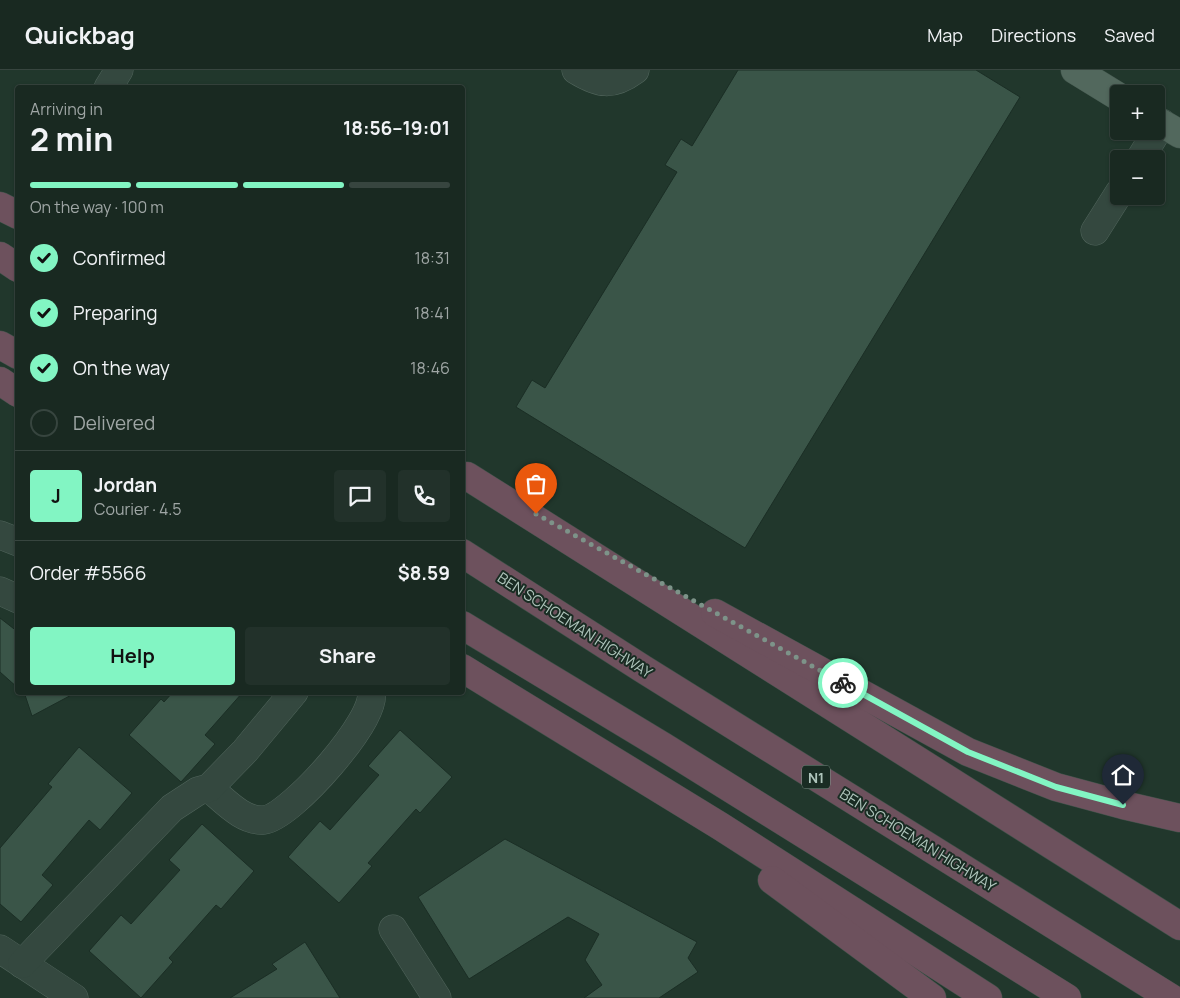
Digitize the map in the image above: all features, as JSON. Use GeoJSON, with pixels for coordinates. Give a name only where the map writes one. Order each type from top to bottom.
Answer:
{"type":"FeatureCollection","features":[{"type":"Feature","properties":{"kind":"highway"},"geometry":{"type":"LineString","coordinates":[[0,206],[15,214]]}},
{"type":"Feature","properties":{"kind":"highway"},"geometry":{"type":"LineString","coordinates":[[0,256],[15,266]]}},
{"type":"Feature","properties":{"kind":"highway"},"geometry":{"type":"LineString","coordinates":[[0,345],[15,353]]}},
{"type":"Feature","properties":{"kind":"highway"},"geometry":{"type":"LineString","coordinates":[[0,381],[15,391]]}},
{"type":"Feature","properties":{"kind":"highway"},"geometry":{"type":"LineString","coordinates":[[465,475],[968,752],[1056,787],[1180,818]]}},
{"type":"Feature","properties":{"kind":"highway"},"geometry":{"type":"LineString","coordinates":[[465,475],[1180,926]]}},
{"type":"Feature","properties":{"kind":"highway","name":"BEN SCHOEMAN HIGHWAY"},"geometry":{"type":"LineString","coordinates":[[465,556],[1171,998]]}},
{"type":"Feature","properties":{"kind":"highway"},"geometry":{"type":"LineString","coordinates":[[465,627],[664,747],[1067,998]]}},
{"type":"Feature","properties":{"kind":"highway"},"geometry":{"type":"LineString","coordinates":[[465,670],[720,826],[988,998]]}},
{"type":"Feature","properties":{"kind":"highway"},"geometry":{"type":"LineString","coordinates":[[465,678],[732,851],[828,919],[932,998]]}},
{"type":"Feature","properties":{"kind":"main road"},"geometry":{"type":"LineString","coordinates":[[1076,70],[1110,91]]}},
{"type":"Feature","properties":{"kind":"street"},"geometry":{"type":"LineString","coordinates":[[110,85],[119,70]]}},
{"type":"Feature","properties":{"kind":"street"},"geometry":{"type":"LineString","coordinates":[[576,70],[592,80],[605,83],[617,80],[635,70]]}},
{"type":"Feature","properties":{"kind":"street"},"geometry":{"type":"LineString","coordinates":[[1147,150],[1166,126]]}},
{"type":"Feature","properties":{"kind":"street"},"geometry":{"type":"LineString","coordinates":[[1095,231],[1111,205]]}},
{"type":"Feature","properties":{"kind":"street"},"geometry":{"type":"LineString","coordinates":[[0,535],[15,541]]}},
{"type":"Feature","properties":{"kind":"street"},"geometry":{"type":"LineString","coordinates":[[0,591],[15,598]]}},
{"type":"Feature","properties":{"kind":"street"},"geometry":{"type":"LineString","coordinates":[[74,998],[43,990],[11,956],[172,808],[198,791],[209,788],[245,751],[292,695]]}},
{"type":"Feature","properties":{"kind":"street"},"geometry":{"type":"LineString","coordinates":[[209,788],[248,818],[263,820],[284,811],[310,788],[358,729],[370,706],[372,695]]}},
{"type":"Feature","properties":{"kind":"street"},"geometry":{"type":"LineString","coordinates":[[392,929],[437,998]]}},
{"type":"Feature","properties":{"kind":"building"},"geometry":{"type":"Polygon","coordinates":[[[738,70],[976,70],[1020,97],[745,548],[516,407],[532,380],[545,388],[677,172],[665,165],[681,139],[692,146],[738,70]]]}},
{"type":"Feature","properties":{"kind":"building"},"geometry":{"type":"Polygon","coordinates":[[[0,618],[15,630],[15,685],[0,672],[0,618]]]}},
{"type":"Feature","properties":{"kind":"building"},"geometry":{"type":"Polygon","coordinates":[[[25,695],[71,695],[32,716],[25,695]]]}},
{"type":"Feature","properties":{"kind":"building"},"geometry":{"type":"Polygon","coordinates":[[[170,695],[240,695],[205,735],[215,744],[181,782],[129,735],[161,699],[164,702],[170,695]]]}},
{"type":"Feature","properties":{"kind":"building"},"geometry":{"type":"Polygon","coordinates":[[[400,730],[452,777],[420,813],[416,809],[368,863],[372,866],[339,903],[288,857],[320,821],[330,830],[379,775],[368,766],[400,730]]]}},
{"type":"Feature","properties":{"kind":"building"},"geometry":{"type":"Polygon","coordinates":[[[79,747],[132,793],[100,830],[89,820],[42,875],[53,885],[21,922],[0,904],[0,848],[52,787],[48,784],[79,747]]]}},
{"type":"Feature","properties":{"kind":"building"},"geometry":{"type":"Polygon","coordinates":[[[202,824],[254,871],[221,909],[216,905],[169,958],[173,962],[141,998],[89,951],[121,915],[131,924],[180,870],[169,860],[202,824]]]}},
{"type":"Feature","properties":{"kind":"building"},"geometry":{"type":"Polygon","coordinates":[[[505,839],[697,942],[688,958],[698,972],[659,998],[584,998],[602,985],[585,960],[599,934],[568,917],[469,979],[418,897],[505,839]]]}},
{"type":"Feature","properties":{"kind":"building"},"geometry":{"type":"Polygon","coordinates":[[[305,942],[340,998],[230,998],[277,969],[272,964],[305,942]]]}},
{"type":"Feature","properties":{"kind":"way so far"},"geometry":{"type":"LineString","coordinates":[[536,514],[843,683]]}},
{"type":"Feature","properties":{"kind":"route"},"geometry":{"type":"LineString","coordinates":[[843,683],[968,752],[1056,787],[1123,805]]}}]}
